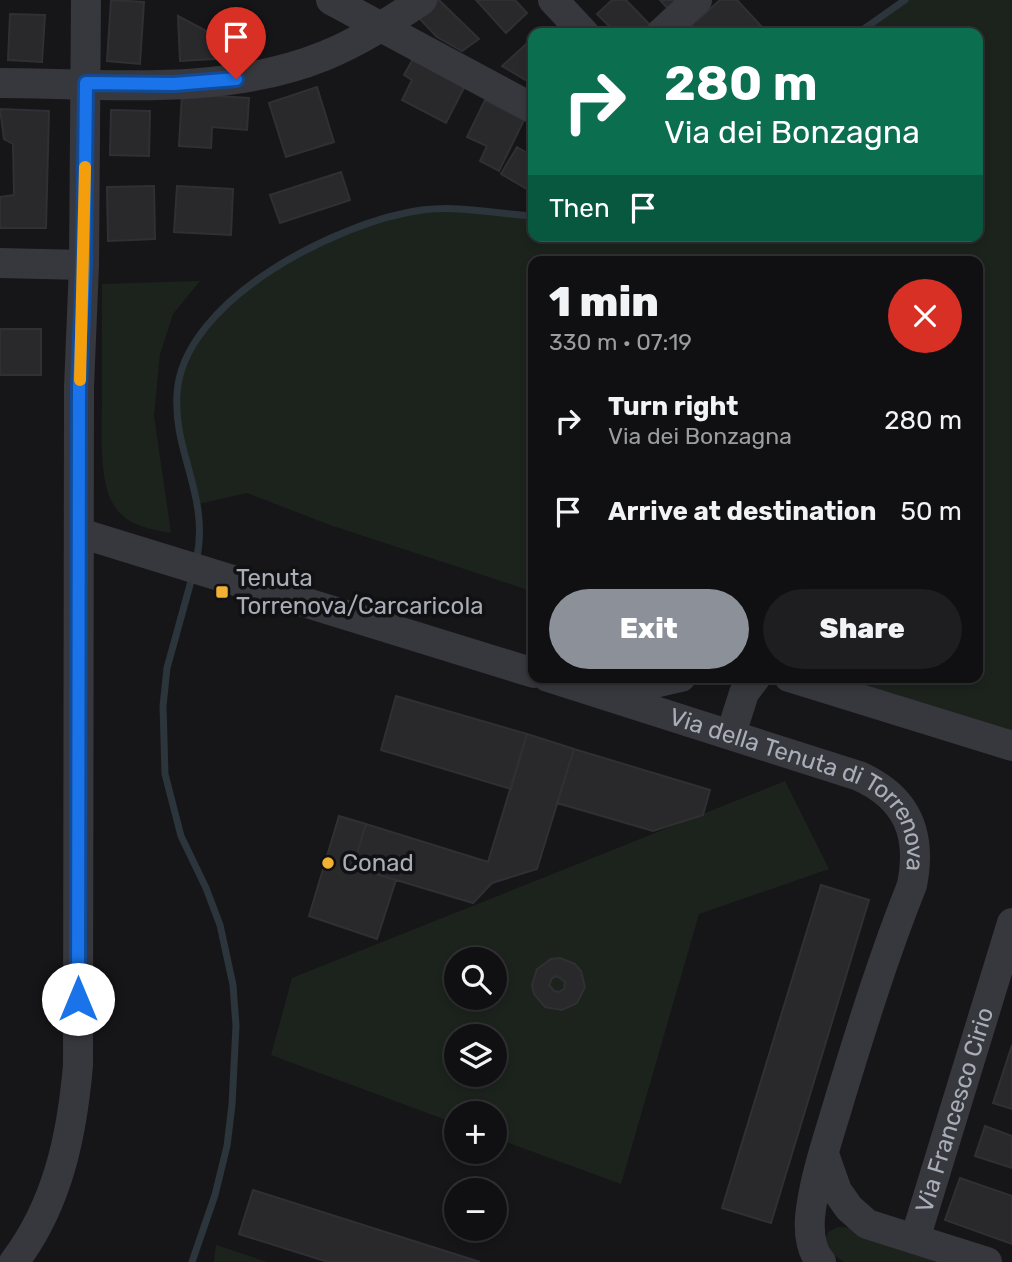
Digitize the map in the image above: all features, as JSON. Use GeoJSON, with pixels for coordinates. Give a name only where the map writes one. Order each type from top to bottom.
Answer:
{"type":"FeatureCollection","features":[{"type":"Feature","properties":{"kind":"street"},"geometry":{"type":"LineString","coordinates":[[14,1262],[37,1225],[58,1178],[75,1101],[78,1047],[79,387],[84,265],[86,0]]}},
{"type":"Feature","properties":{"kind":"street"},"geometry":{"type":"LineString","coordinates":[[331,0],[528,106]]}},
{"type":"Feature","properties":{"kind":"street"},"geometry":{"type":"LineString","coordinates":[[0,83],[174,84],[255,76],[323,56],[383,27],[422,0]]}},
{"type":"Feature","properties":{"kind":"street"},"geometry":{"type":"LineString","coordinates":[[553,0],[579,28]]}},
{"type":"Feature","properties":{"kind":"street"},"geometry":{"type":"LineString","coordinates":[[666,28],[697,0]]}},
{"type":"Feature","properties":{"kind":"street"},"geometry":{"type":"LineString","coordinates":[[0,263],[84,265]]}},
{"type":"Feature","properties":{"kind":"street"},"geometry":{"type":"LineString","coordinates":[[80,533],[528,671]]}},
{"type":"Feature","properties":{"kind":"street","name":"Via della Tenuta di Torrenova"},"geometry":{"type":"LineString","coordinates":[[568,683],[870,781],[897,804],[913,831],[916,859],[912,886],[867,1008],[824,1154],[810,1216],[817,1253]]}},
{"type":"Feature","properties":{"kind":"street"},"geometry":{"type":"LineString","coordinates":[[604,694],[654,683]]}},
{"type":"Feature","properties":{"kind":"street"},"geometry":{"type":"LineString","coordinates":[[731,734],[744,693],[752,683]]}},
{"type":"Feature","properties":{"kind":"street"},"geometry":{"type":"LineString","coordinates":[[808,683],[1012,746]]}},
{"type":"Feature","properties":{"kind":"street","name":"Via Francesco Cirio"},"geometry":{"type":"LineString","coordinates":[[915,1239],[1003,983],[1012,923]]}},
{"type":"Feature","properties":{"kind":"street"},"geometry":{"type":"LineString","coordinates":[[824,1154],[837,1191],[849,1208],[867,1224]]}},
{"type":"Feature","properties":{"kind":"street"},"geometry":{"type":"LineString","coordinates":[[817,1253],[822,1230],[832,1223],[842,1222],[867,1224],[988,1262]]}},
{"type":"Feature","properties":{"kind":"shaded area"},"geometry":{"type":"Polygon","coordinates":[[[905,0],[1012,0],[1012,737],[827,683],[983,683],[983,256],[528,256],[528,590],[330,525],[247,493],[198,504],[180,436],[176,409],[182,371],[193,342],[217,313],[268,272],[331,238],[363,225],[422,210],[450,209],[528,215],[528,242],[983,242],[983,28],[865,28],[905,0]]]}},
{"type":"Feature","properties":{"kind":"shaded area"},"geometry":{"type":"Polygon","coordinates":[[[200,281],[173,314],[160,354],[154,416],[171,533],[130,521],[117,510],[108,492],[103,467],[102,439],[102,284],[200,281]]]}},
{"type":"Feature","properties":{"kind":"shaded area"},"geometry":{"type":"Polygon","coordinates":[[[785,781],[829,869],[699,914],[621,1184],[507,1142],[507,1101],[444,1101],[444,1119],[271,1055],[292,978],[785,781]]]}},
{"type":"Feature","properties":{"kind":"shaded area"},"geometry":{"type":"Polygon","coordinates":[[[838,1227],[851,1228],[953,1262],[844,1262],[832,1254],[825,1242],[828,1232],[838,1227]]]}},
{"type":"Feature","properties":{"kind":"shaded area"},"geometry":{"type":"Polygon","coordinates":[[[216,1245],[267,1262],[214,1262],[216,1245]]]}},
{"type":"Feature","properties":{"kind":"building"},"geometry":{"type":"Polygon","coordinates":[[[111,0],[144,2],[140,64],[107,61],[111,0]]]}},
{"type":"Feature","properties":{"kind":"building"},"geometry":{"type":"Polygon","coordinates":[[[439,0],[479,39],[462,51],[437,37],[419,18],[439,0]]]}},
{"type":"Feature","properties":{"kind":"building"},"geometry":{"type":"Polygon","coordinates":[[[476,0],[515,0],[527,13],[506,33],[476,0]]]}},
{"type":"Feature","properties":{"kind":"building"},"geometry":{"type":"Polygon","coordinates":[[[612,0],[626,0],[652,27],[611,28],[597,14],[612,0]]]}},
{"type":"Feature","properties":{"kind":"building"},"geometry":{"type":"Polygon","coordinates":[[[660,0],[679,0],[669,10],[660,0]]]}},
{"type":"Feature","properties":{"kind":"building"},"geometry":{"type":"Polygon","coordinates":[[[720,0],[737,0],[761,26],[759,28],[689,28],[720,0]]]}},
{"type":"Feature","properties":{"kind":"building"},"geometry":{"type":"Polygon","coordinates":[[[10,14],[45,15],[42,62],[8,60],[10,14]]]}},
{"type":"Feature","properties":{"kind":"building"},"geometry":{"type":"Polygon","coordinates":[[[178,16],[231,44],[232,58],[180,61],[178,16]]]}},
{"type":"Feature","properties":{"kind":"building"},"geometry":{"type":"Polygon","coordinates":[[[528,42],[528,81],[502,66],[528,42]]]}},
{"type":"Feature","properties":{"kind":"building"},"geometry":{"type":"Polygon","coordinates":[[[414,57],[466,84],[446,123],[402,100],[412,80],[404,75],[414,57]]]}},
{"type":"Feature","properties":{"kind":"building"},"geometry":{"type":"Polygon","coordinates":[[[317,87],[334,142],[286,157],[269,103],[317,87]]]}},
{"type":"Feature","properties":{"kind":"building"},"geometry":{"type":"Polygon","coordinates":[[[182,94],[249,98],[247,130],[212,127],[211,148],[179,146],[182,94]]]}},
{"type":"Feature","properties":{"kind":"building"},"geometry":{"type":"Polygon","coordinates":[[[485,100],[524,120],[499,171],[480,161],[487,146],[467,137],[485,100]]]}},
{"type":"Feature","properties":{"kind":"building"},"geometry":{"type":"Polygon","coordinates":[[[0,109],[49,111],[46,228],[0,228],[0,197],[14,195],[13,144],[4,139],[0,109]]]}},
{"type":"Feature","properties":{"kind":"building"},"geometry":{"type":"Polygon","coordinates":[[[111,110],[150,111],[149,156],[110,155],[111,110]]]}},
{"type":"Feature","properties":{"kind":"building"},"geometry":{"type":"Polygon","coordinates":[[[517,147],[528,153],[528,190],[501,174],[517,147]]]}},
{"type":"Feature","properties":{"kind":"building"},"geometry":{"type":"Polygon","coordinates":[[[341,172],[350,200],[280,223],[270,195],[341,172]]]}},
{"type":"Feature","properties":{"kind":"building"},"geometry":{"type":"Polygon","coordinates":[[[154,186],[155,239],[108,241],[107,187],[154,186]]]}},
{"type":"Feature","properties":{"kind":"building"},"geometry":{"type":"Polygon","coordinates":[[[177,186],[233,189],[231,235],[174,232],[177,186]]]}},
{"type":"Feature","properties":{"kind":"building"},"geometry":{"type":"Polygon","coordinates":[[[0,329],[41,329],[41,375],[0,375],[0,329]]]}},
{"type":"Feature","properties":{"kind":"building"},"geometry":{"type":"Polygon","coordinates":[[[396,696],[527,734],[511,789],[381,750],[396,696]]]}},
{"type":"Feature","properties":{"kind":"building"},"geometry":{"type":"Polygon","coordinates":[[[527,734],[574,749],[537,869],[492,883],[473,903],[353,867],[366,824],[488,862],[527,734]]]}},
{"type":"Feature","properties":{"kind":"building"},"geometry":{"type":"Polygon","coordinates":[[[574,749],[710,790],[703,815],[653,831],[557,803],[574,749]]]}},
{"type":"Feature","properties":{"kind":"building"},"geometry":{"type":"Polygon","coordinates":[[[339,816],[366,824],[353,867],[396,880],[377,939],[309,916],[339,816]]]}},
{"type":"Feature","properties":{"kind":"building"},"geometry":{"type":"Polygon","coordinates":[[[821,885],[869,900],[771,1223],[722,1208],[821,885]]]}},
{"type":"Feature","properties":{"kind":"building"},"geometry":{"type":"Polygon","coordinates":[[[560,958],[575,964],[581,971],[585,987],[577,1003],[562,1010],[545,1007],[534,994],[532,985],[537,969],[551,959],[560,958]],[[557,976],[552,978],[549,985],[559,992],[564,989],[565,982],[557,976]]]}},
{"type":"Feature","properties":{"kind":"building"},"geometry":{"type":"Polygon","coordinates":[[[1012,1045],[1012,1109],[993,1103],[1012,1045]]]}},
{"type":"Feature","properties":{"kind":"building"},"geometry":{"type":"Polygon","coordinates":[[[985,1126],[1012,1136],[1012,1168],[975,1156],[985,1126]]]}},
{"type":"Feature","properties":{"kind":"building"},"geometry":{"type":"Polygon","coordinates":[[[960,1178],[1012,1196],[1012,1244],[945,1220],[960,1178]]]}},
{"type":"Feature","properties":{"kind":"building"},"geometry":{"type":"Polygon","coordinates":[[[253,1190],[480,1262],[328,1262],[239,1234],[253,1190]]]}},
{"type":"Feature","properties":{"kind":"waterway"},"geometry":{"type":"LineString","coordinates":[[865,28],[905,0]]}},
{"type":"Feature","properties":{"kind":"waterway"},"geometry":{"type":"LineString","coordinates":[[196,562],[199,517],[180,436],[177,394],[186,360],[206,327],[235,297],[270,271],[309,248],[349,230],[388,217],[422,210],[464,209],[528,215]]}},
{"type":"Feature","properties":{"kind":"waterway"},"geometry":{"type":"LineString","coordinates":[[192,1262],[215,1195],[227,1146],[236,1026],[233,985],[220,925],[181,836],[165,774],[163,706],[167,668],[193,574]]}},
{"type":"Feature","properties":{"kind":"slow traffic"},"geometry":{"type":"LineString","coordinates":[[80,380],[85,167]]}},
{"type":"Feature","properties":{"kind":"place","name":"Tenuta Torrenova/Carcaricola"},"geometry":{"type":"Point","coordinates":[222,592]}},
{"type":"Feature","properties":{"kind":"place","name":"Conad"},"geometry":{"type":"Point","coordinates":[328,863]}},
{"type":"Feature","properties":{"kind":"route"},"geometry":{"type":"LineString","coordinates":[[78,999],[79,387],[84,265],[86,83],[174,84],[236,79]]}}]}
